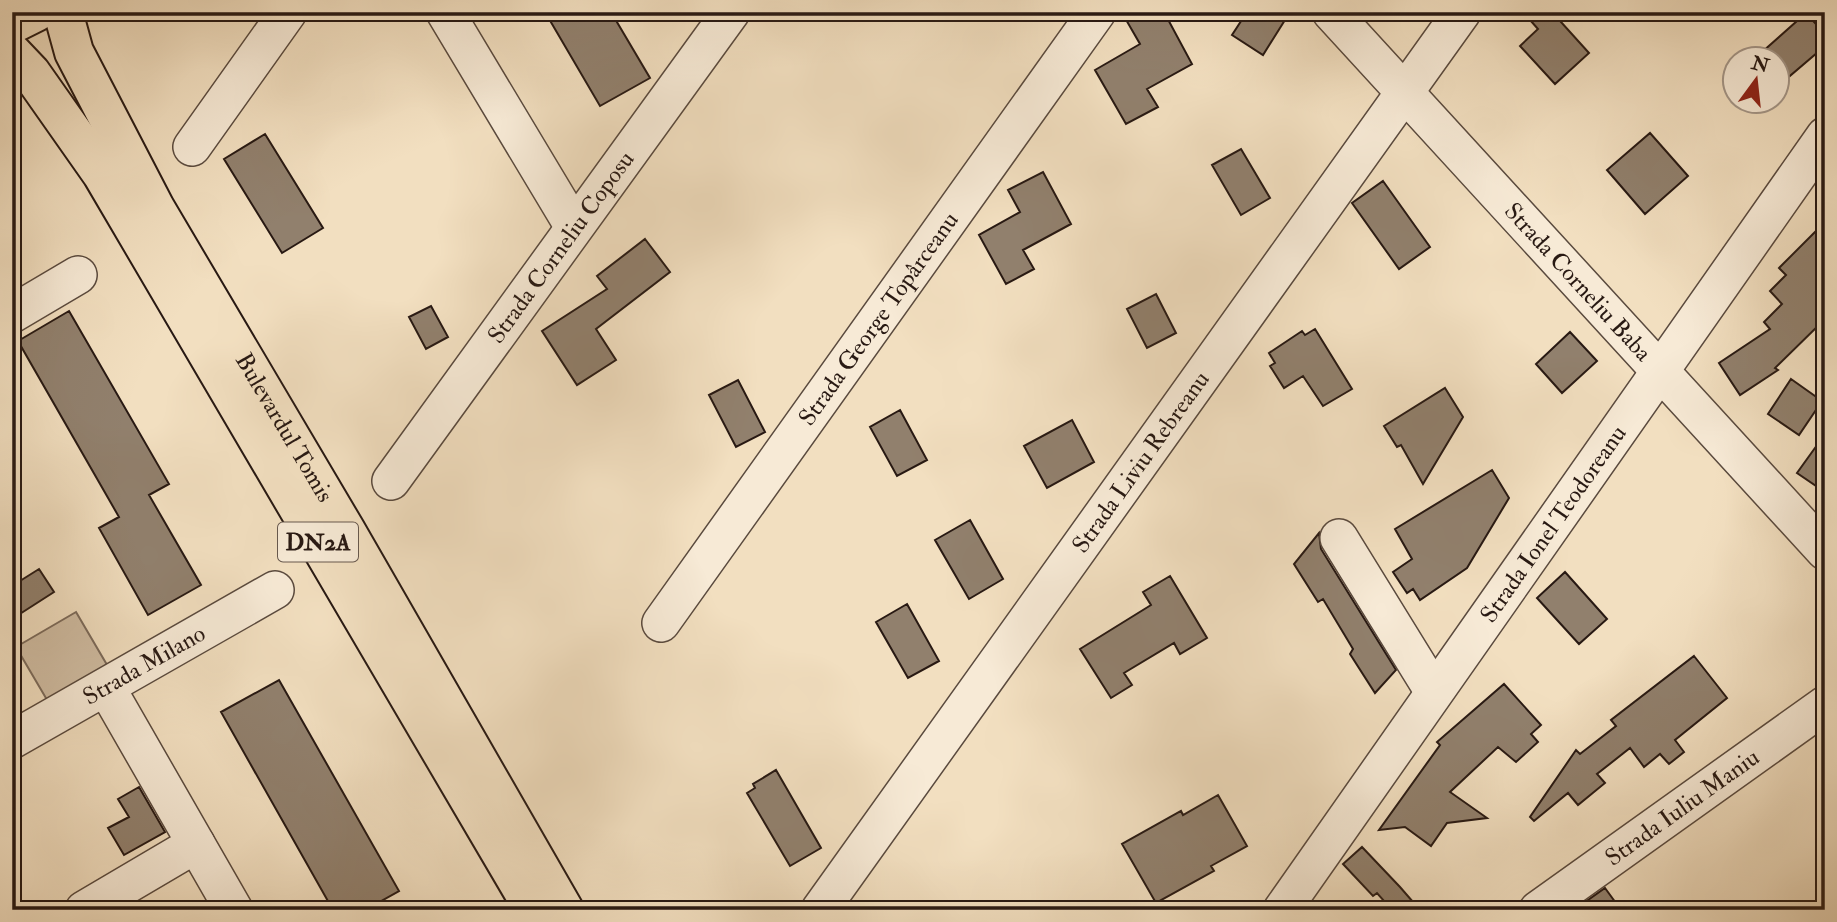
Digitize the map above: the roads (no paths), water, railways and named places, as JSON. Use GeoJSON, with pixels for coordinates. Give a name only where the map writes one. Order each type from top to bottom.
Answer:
{"type":"FeatureCollection","features":[{"type":"Feature","properties":{"kind":"main road"},"geometry":{"type":"LineString","coordinates":[[12,24],[36,12]]}},
{"type":"Feature","properties":{"kind":"main road","name":"Bulevardul Tomis"},"geometry":{"type":"LineString","coordinates":[[63,12],[74,52],[155,208],[346,531],[564,910]]}},
{"type":"Feature","properties":{"kind":"main road","name":"Bulevardul Tomis"},"geometry":{"type":"LineString","coordinates":[[12,53],[32,73],[102,174],[534,910]]}},
{"type":"Feature","properties":{"kind":"street"},"geometry":{"type":"LineString","coordinates":[[192,147],[288,12]]}},
{"type":"Feature","properties":{"kind":"street"},"geometry":{"type":"LineString","coordinates":[[445,12],[574,227]]}},
{"type":"Feature","properties":{"kind":"street","name":"Strada Corneliu Coposu"},"geometry":{"type":"LineString","coordinates":[[391,481],[731,12]]}},
{"type":"Feature","properties":{"kind":"street","name":"Strada George Topârceanu"},"geometry":{"type":"LineString","coordinates":[[661,623],[1097,12]]}},
{"type":"Feature","properties":{"kind":"street","name":"Strada Corneliu Baba"},"geometry":{"type":"LineString","coordinates":[[1331,12],[1825,551]]}},
{"type":"Feature","properties":{"kind":"street","name":"Strada Liviu Rebreanu"},"geometry":{"type":"LineString","coordinates":[[820,910],[1462,12]]}},
{"type":"Feature","properties":{"kind":"street","name":"Strada Ionel Teodoreanu"},"geometry":{"type":"LineString","coordinates":[[1282,910],[1825,136]]}},
{"type":"Feature","properties":{"kind":"street"},"geometry":{"type":"LineString","coordinates":[[12,314],[78,275]]}},
{"type":"Feature","properties":{"kind":"street"},"geometry":{"type":"LineString","coordinates":[[1339,538],[1434,692]]}},
{"type":"Feature","properties":{"kind":"street","name":"Strada Milano"},"geometry":{"type":"LineString","coordinates":[[12,740],[275,590]]}},
{"type":"Feature","properties":{"kind":"street"},"geometry":{"type":"LineString","coordinates":[[106,687],[234,910]]}},
{"type":"Feature","properties":{"kind":"street","name":"Strada Iuliu Maniu"},"geometry":{"type":"LineString","coordinates":[[1538,910],[1825,705]]}},
{"type":"Feature","properties":{"kind":"street"},"geometry":{"type":"LineString","coordinates":[[84,910],[196,844]]}}]}
